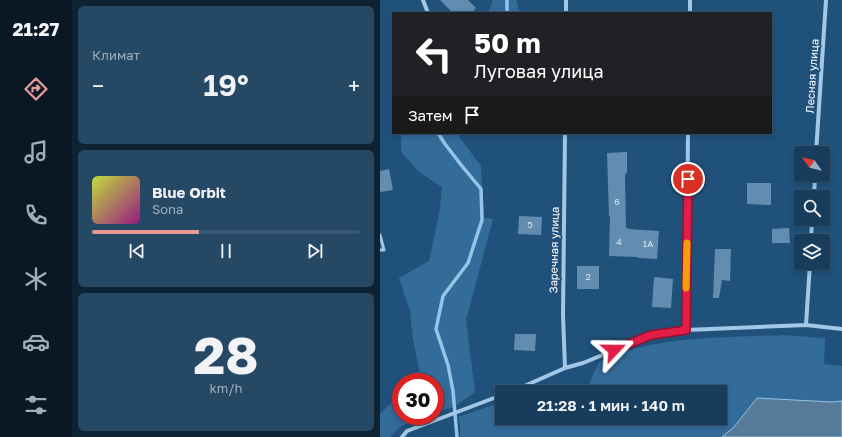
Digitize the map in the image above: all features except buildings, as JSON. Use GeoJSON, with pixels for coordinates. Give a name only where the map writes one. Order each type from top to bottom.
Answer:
{"type":"FeatureCollection","features":[{"type":"Feature","properties":{"kind":"street"},"geometry":{"type":"LineString","coordinates":[[423,0],[428,12]]}},
{"type":"Feature","properties":{"kind":"street"},"geometry":{"type":"LineString","coordinates":[[566,0],[566,12]]}},
{"type":"Feature","properties":{"kind":"street"},"geometry":{"type":"LineString","coordinates":[[690,0],[690,12]]}},
{"type":"Feature","properties":{"kind":"street","name":"Лесная улица"},"geometry":{"type":"LineString","coordinates":[[816,146],[826,0]]}},
{"type":"Feature","properties":{"kind":"street","name":"Заречная улица"},"geometry":{"type":"LineString","coordinates":[[564,134],[562,315],[565,368]]}},
{"type":"Feature","properties":{"kind":"street"},"geometry":{"type":"LineString","coordinates":[[686,330],[688,134]]}},
{"type":"Feature","properties":{"kind":"street"},"geometry":{"type":"LineString","coordinates":[[806,325],[810,270]]}},
{"type":"Feature","properties":{"kind":"street"},"geometry":{"type":"LineString","coordinates":[[527,385],[565,368],[583,363],[651,335],[686,330],[806,325],[842,329]]}},
{"type":"Feature","properties":{"kind":"street"},"geometry":{"type":"LineString","coordinates":[[402,437],[408,431],[495,398]]}},
{"type":"Feature","properties":{"kind":"lane"},"geometry":{"type":"LineString","coordinates":[[380,236],[384,250],[380,250]]}},
{"type":"Feature","properties":{"kind":"shaded area"},"geometry":{"type":"Polygon","coordinates":[[[493,0],[517,0],[519,12],[488,12],[493,0]]]}},
{"type":"Feature","properties":{"kind":"shaded area"},"geometry":{"type":"Polygon","coordinates":[[[401,134],[458,134],[481,166],[484,218],[493,219],[466,320],[475,392],[454,407],[444,410],[444,373],[420,373],[413,339],[410,311],[399,278],[429,261],[440,209],[442,187],[419,172],[401,152],[401,134]]]}},
{"type":"Feature","properties":{"kind":"shaded area"},"geometry":{"type":"Polygon","coordinates":[[[783,335],[825,338],[824,364],[842,366],[842,401],[832,402],[757,398],[734,427],[722,437],[460,437],[458,417],[495,404],[495,425],[727,425],[727,385],[575,385],[589,384],[599,362],[627,351],[673,341],[783,335]]]}},
{"type":"Feature","properties":{"kind":"shaded area"},"geometry":{"type":"Polygon","coordinates":[[[757,398],[832,402],[842,401],[842,437],[722,437],[734,427],[757,398]]]}},
{"type":"Feature","properties":{"kind":"shaded area"},"geometry":{"type":"Polygon","coordinates":[[[392,402],[392,425],[404,425],[390,437],[380,437],[380,414],[392,402]]]}},
{"type":"Feature","properties":{"kind":"waterway"},"geometry":{"type":"LineString","coordinates":[[507,0],[507,12]]}},
{"type":"Feature","properties":{"kind":"waterway"},"geometry":{"type":"LineString","coordinates":[[439,134],[481,189],[482,220],[468,263],[443,296],[436,329],[448,365],[453,391],[457,437]]}},
{"type":"Feature","properties":{"kind":"slow traffic"},"geometry":{"type":"LineString","coordinates":[[686,288],[687,243]]}},
{"type":"Feature","properties":{"kind":"route"},"geometry":{"type":"LineString","coordinates":[[614,350],[651,335],[686,330],[688,179]]}}]}
